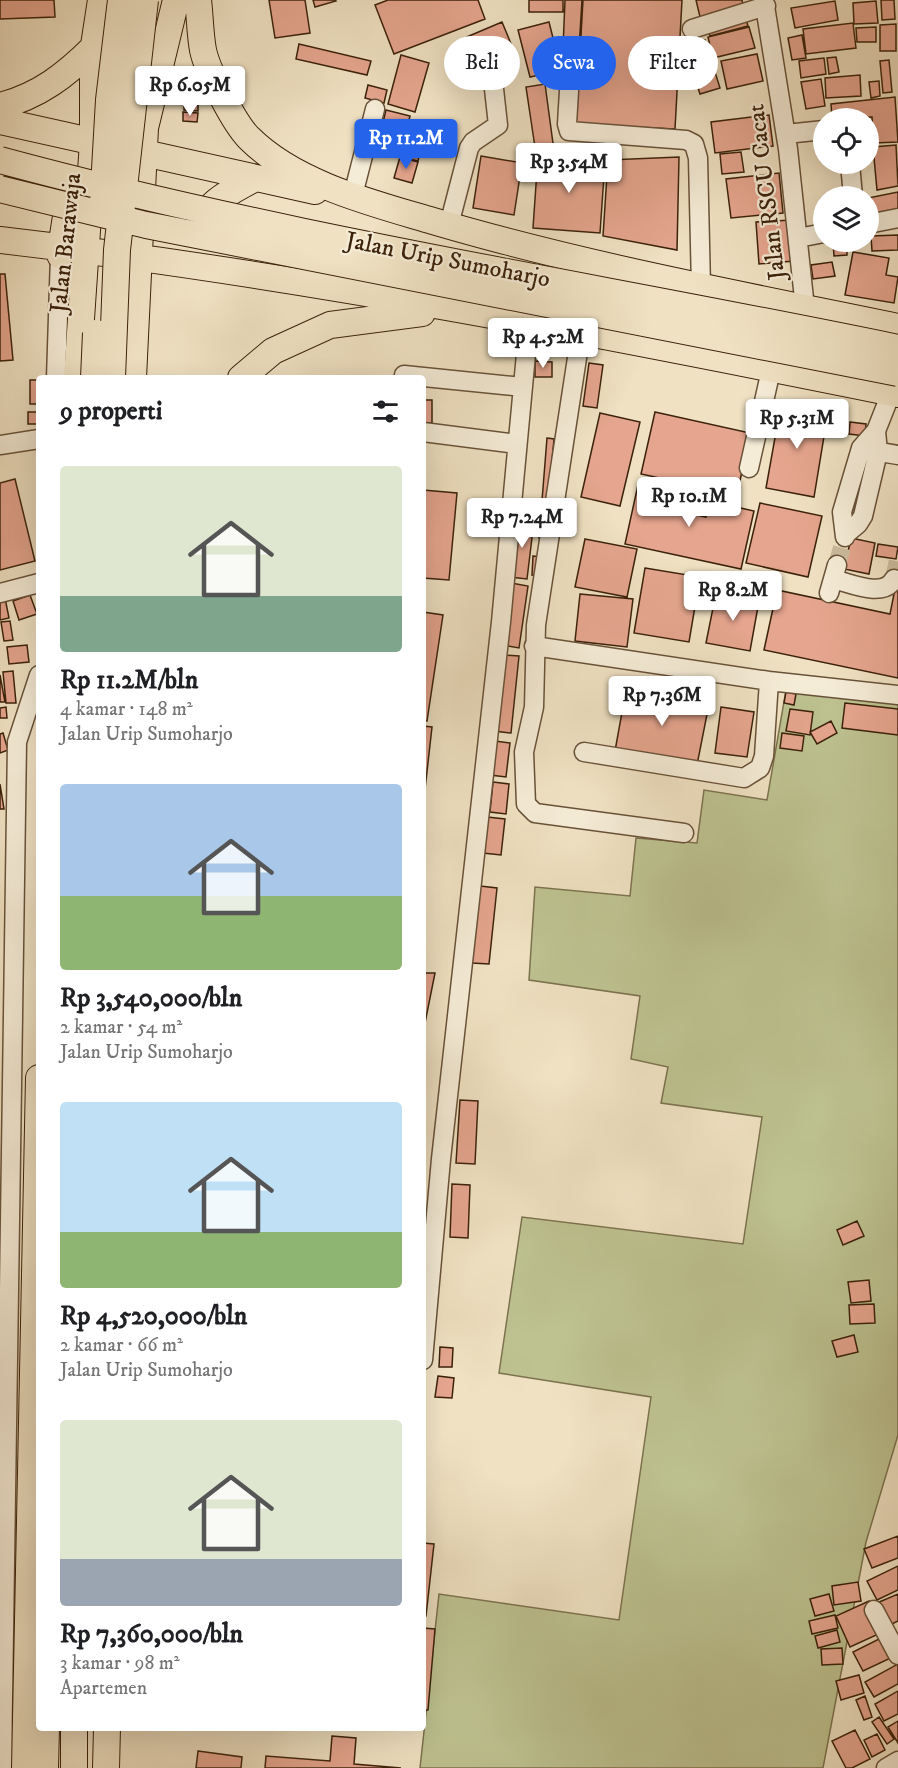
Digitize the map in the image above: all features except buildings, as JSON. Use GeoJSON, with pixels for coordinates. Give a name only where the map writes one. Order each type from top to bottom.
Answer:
{"type":"FeatureCollection","features":[{"type":"Feature","properties":{"kind":"highway"},"geometry":{"type":"LineString","coordinates":[[77,375],[86,249],[85,140],[92,113],[94,47],[101,0]]}},
{"type":"Feature","properties":{"kind":"highway"},"geometry":{"type":"LineString","coordinates":[[94,375],[109,99],[121,0]]}},
{"type":"Feature","properties":{"kind":"highway"},"geometry":{"type":"LineString","coordinates":[[112,375],[117,250],[145,0]]}},
{"type":"Feature","properties":{"kind":"highway"},"geometry":{"type":"LineString","coordinates":[[133,375],[145,128],[176,0]]}},
{"type":"Feature","properties":{"kind":"highway"},"geometry":{"type":"LineString","coordinates":[[198,0],[203,51],[222,96],[248,137],[303,177],[449,225],[701,287],[898,327]]}},
{"type":"Feature","properties":{"kind":"highway"},"geometry":{"type":"LineString","coordinates":[[0,106],[33,95],[58,81],[94,47]]}},
{"type":"Feature","properties":{"kind":"highway"},"geometry":{"type":"LineString","coordinates":[[0,121],[392,208]]}},
{"type":"Feature","properties":{"kind":"highway","name":"Jalan Barawaja"},"geometry":{"type":"LineString","coordinates":[[60,251],[85,140]]}},
{"type":"Feature","properties":{"kind":"highway"},"geometry":{"type":"LineString","coordinates":[[0,149],[8,176],[4,197],[0,201]]}},
{"type":"Feature","properties":{"kind":"highway","name":"Jalan Urip Sumoharjo"},"geometry":{"type":"LineString","coordinates":[[0,160],[153,199],[332,239],[729,313],[898,348]]}},
{"type":"Feature","properties":{"kind":"highway"},"geometry":{"type":"LineString","coordinates":[[238,273],[209,255],[201,242],[201,225],[207,210],[218,200],[255,178]]}},
{"type":"Feature","properties":{"kind":"highway","name":"Jalan Urip Sumoharjo"},"geometry":{"type":"LineString","coordinates":[[0,189],[146,225],[896,387]]}},
{"type":"Feature","properties":{"kind":"highway"},"geometry":{"type":"LineString","coordinates":[[0,240],[60,251],[86,249],[238,273],[529,322],[771,370],[896,387]]}},
{"type":"Feature","properties":{"kind":"highway"},"geometry":{"type":"LineString","coordinates":[[245,375],[273,351],[330,325],[455,310]]}},
{"type":"Feature","properties":{"kind":"highway"},"geometry":{"type":"LineString","coordinates":[[25,1768],[36,1226]]}},
{"type":"Feature","properties":{"kind":"highway"},"geometry":{"type":"LineString","coordinates":[[45,1768],[46,1731]]}},
{"type":"Feature","properties":{"kind":"highway"},"geometry":{"type":"LineString","coordinates":[[74,1731],[74,1768]]}},
{"type":"Feature","properties":{"kind":"highway"},"geometry":{"type":"LineString","coordinates":[[106,1768],[107,1731]]}},
{"type":"Feature","properties":{"kind":"street"},"geometry":{"type":"LineString","coordinates":[[692,29],[765,3]]}},
{"type":"Feature","properties":{"kind":"street","name":"Jalan RSCU Cacat"},"geometry":{"type":"LineString","coordinates":[[765,3],[786,134],[805,308]]}},
{"type":"Feature","properties":{"kind":"street"},"geometry":{"type":"LineString","coordinates":[[449,225],[469,148],[473,142],[498,124],[494,90]]}},
{"type":"Feature","properties":{"kind":"street"},"geometry":{"type":"LineString","coordinates":[[569,92],[567,128],[569,131],[686,140],[694,144],[698,158],[701,287]]}},
{"type":"Feature","properties":{"kind":"street"},"geometry":{"type":"LineString","coordinates":[[353,195],[375,109]]}},
{"type":"Feature","properties":{"kind":"street"},"geometry":{"type":"LineString","coordinates":[[786,134],[813,131]]}},
{"type":"Feature","properties":{"kind":"street"},"geometry":{"type":"LineString","coordinates":[[879,222],[898,218]]}},
{"type":"Feature","properties":{"kind":"street"},"geometry":{"type":"LineString","coordinates":[[798,238],[813,235]]}},
{"type":"Feature","properties":{"kind":"street","name":"Jalan Barawaja"},"geometry":{"type":"LineString","coordinates":[[56,375],[60,251]]}},
{"type":"Feature","properties":{"kind":"street"},"geometry":{"type":"LineString","coordinates":[[426,1292],[432,1158],[501,622],[529,322]]}},
{"type":"Feature","properties":{"kind":"street"},"geometry":{"type":"LineString","coordinates":[[580,332],[534,646],[534,707],[524,752],[528,808],[535,813],[684,833]]}},
{"type":"Feature","properties":{"kind":"street"},"geometry":{"type":"LineString","coordinates":[[748,468],[771,370]]}},
{"type":"Feature","properties":{"kind":"street"},"geometry":{"type":"LineString","coordinates":[[426,377],[523,387]]}},
{"type":"Feature","properties":{"kind":"street"},"geometry":{"type":"LineString","coordinates":[[845,536],[858,525],[863,516],[869,450],[896,387]]}},
{"type":"Feature","properties":{"kind":"street"},"geometry":{"type":"LineString","coordinates":[[426,432],[517,444]]}},
{"type":"Feature","properties":{"kind":"street"},"geometry":{"type":"LineString","coordinates":[[0,445],[36,440]]}},
{"type":"Feature","properties":{"kind":"street"},"geometry":{"type":"LineString","coordinates":[[869,450],[898,455]]}},
{"type":"Feature","properties":{"kind":"street"},"geometry":{"type":"LineString","coordinates":[[833,579],[876,590],[884,589],[894,579]]}},
{"type":"Feature","properties":{"kind":"street"},"geometry":{"type":"LineString","coordinates":[[0,593],[36,584]]}},
{"type":"Feature","properties":{"kind":"street"},"geometry":{"type":"LineString","coordinates":[[534,646],[769,681],[898,694]]}},
{"type":"Feature","properties":{"kind":"street"},"geometry":{"type":"LineString","coordinates":[[584,752],[744,778],[760,768],[765,756],[769,681]]}},
{"type":"Feature","properties":{"kind":"street"},"geometry":{"type":"LineString","coordinates":[[2,1768],[7,877],[17,742],[36,684]]}},
{"type":"Feature","properties":{"kind":"street"},"geometry":{"type":"LineString","coordinates":[[874,1610],[898,1655]]}},
{"type":"Feature","properties":{"kind":"street"},"geometry":{"type":"LineString","coordinates":[[886,1768],[898,1761]]}},
{"type":"Feature","properties":{"kind":"green space"},"geometry":{"type":"Polygon","coordinates":[[[786,690],[898,702],[898,1435],[866,1542],[823,1768],[420,1768],[424,1731],[426,1731],[439,1594],[619,1620],[651,1397],[499,1373],[522,1217],[743,1244],[762,1117],[661,1103],[668,1067],[631,1059],[640,996],[529,980],[535,887],[630,896],[636,838],[697,843],[704,790],[767,800],[786,690]]]}},
{"type":"Feature","properties":{"kind":"tunnel"},"geometry":{"type":"LineString","coordinates":[[837,565],[845,537]]}},
{"type":"Feature","properties":{"kind":"tunnel"},"geometry":{"type":"LineString","coordinates":[[894,579],[898,560]]}}]}
